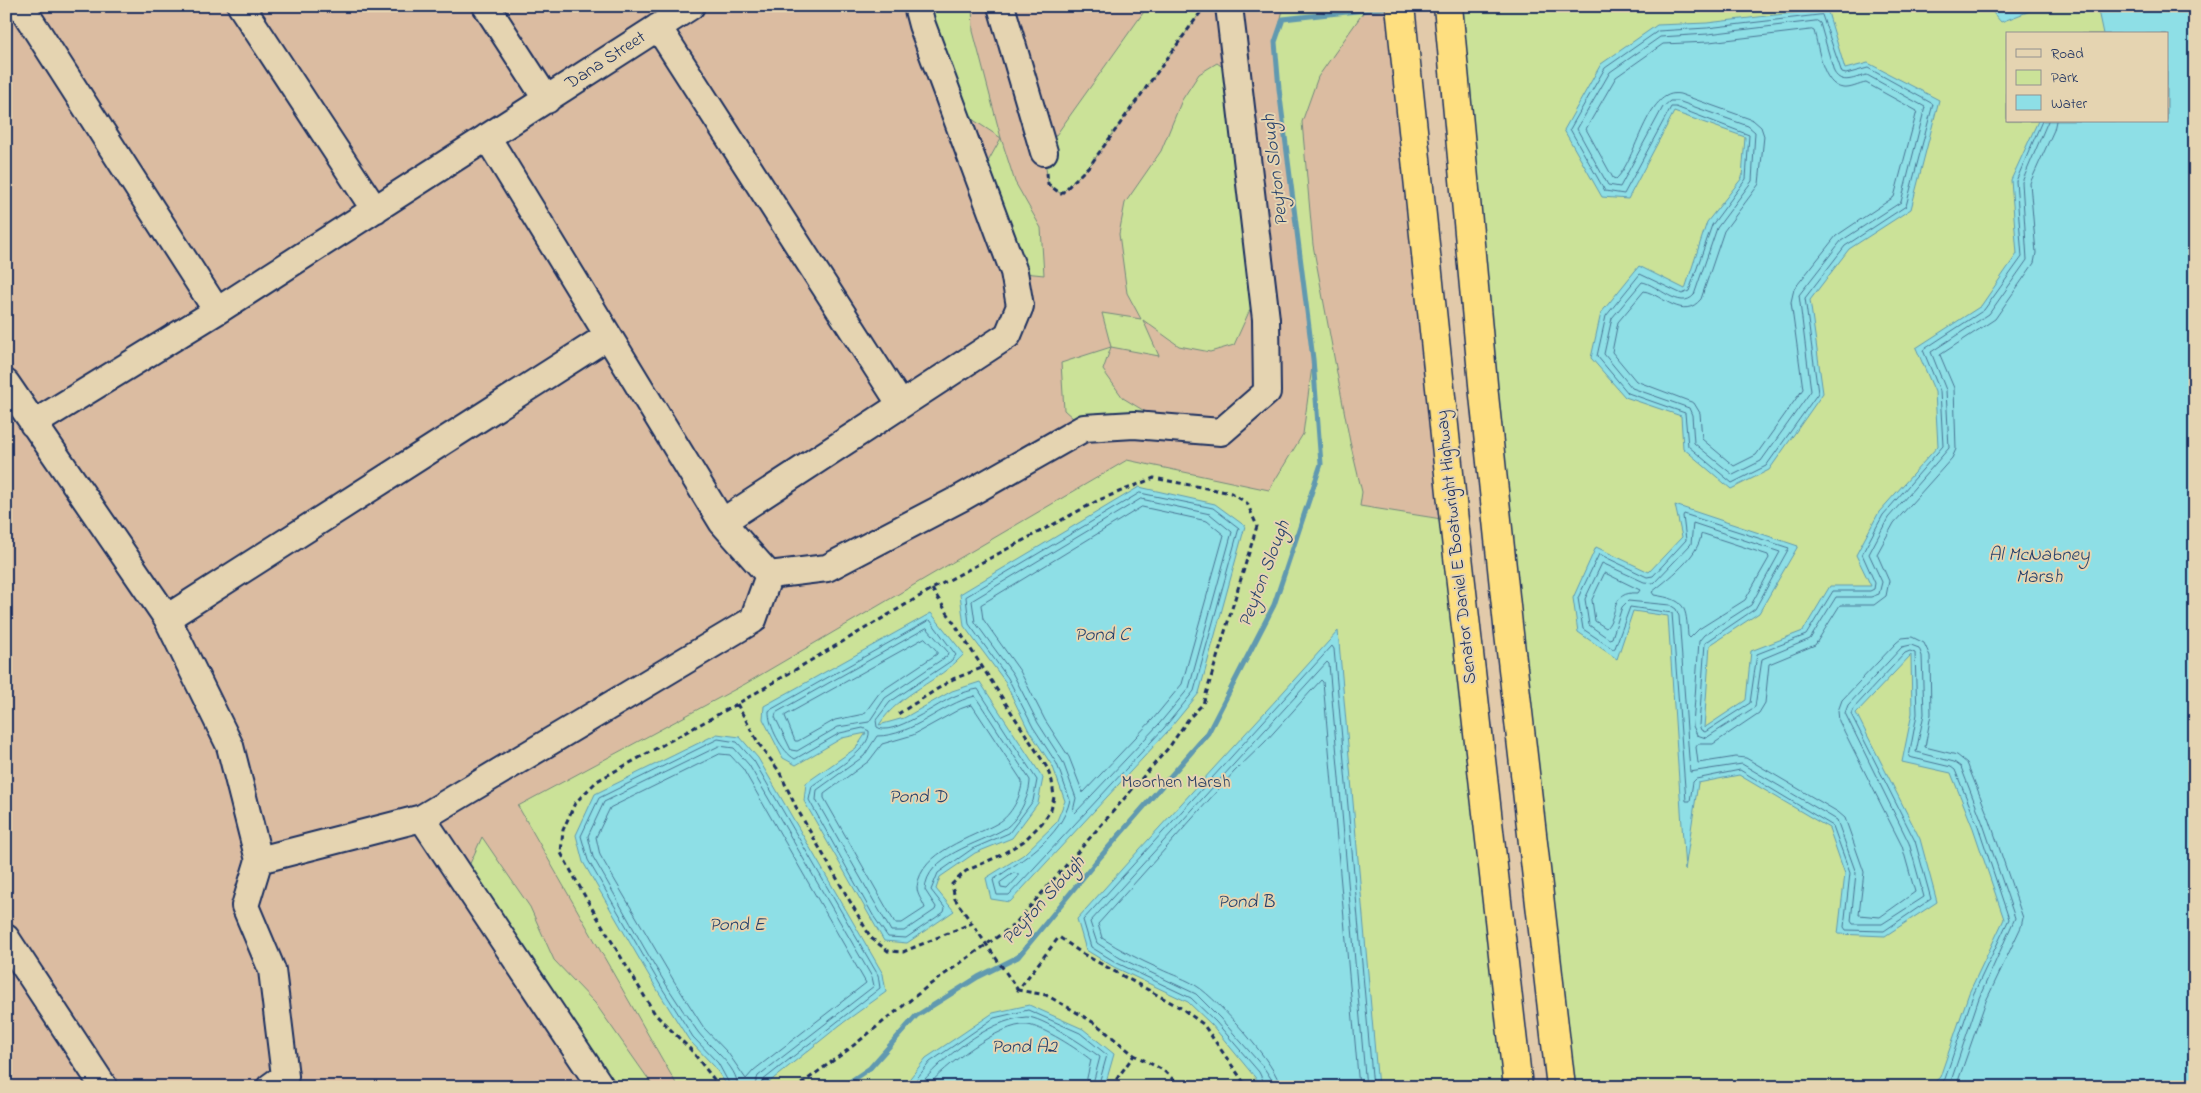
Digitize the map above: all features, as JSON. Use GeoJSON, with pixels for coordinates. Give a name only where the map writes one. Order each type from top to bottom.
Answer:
{"type":"FeatureCollection","features":[{"type":"Feature","properties":{"kind":"highway"},"geometry":{"type":"LineString","coordinates":[[1450,17],[1507,615],[1561,1087]]}},
{"type":"Feature","properties":{"kind":"highway","name":"Senator Daniel E Boatwright Highway"},"geometry":{"type":"LineString","coordinates":[[1401,18],[1453,511],[1518,1087]]}},
{"type":"Feature","properties":{"kind":"street"},"geometry":{"type":"LineString","coordinates":[[21,6],[216,311]]}},
{"type":"Feature","properties":{"kind":"street"},"geometry":{"type":"LineString","coordinates":[[241,6],[375,210]]}},
{"type":"Feature","properties":{"kind":"street"},"geometry":{"type":"LineString","coordinates":[[486,6],[547,100]]}},
{"type":"Feature","properties":{"kind":"street","name":"Dana Street"},"geometry":{"type":"LineString","coordinates":[[32,424],[216,311],[375,210],[690,6]]}},
{"type":"Feature","properties":{"kind":"street"},"geometry":{"type":"LineString","coordinates":[[722,522],[1008,335],[1020,306],[1014,272],[917,6]]}},
{"type":"Feature","properties":{"kind":"street"},"geometry":{"type":"LineString","coordinates":[[1001,6],[1044,152]]}},
{"type":"Feature","properties":{"kind":"street"},"geometry":{"type":"LineString","coordinates":[[769,575],[827,568],[961,498],[1084,428],[1134,426],[1221,432],[1267,392],[1266,319],[1229,6]]}},
{"type":"Feature","properties":{"kind":"street"},"geometry":{"type":"LineString","coordinates":[[658,27],[901,405]]}},
{"type":"Feature","properties":{"kind":"street"},"geometry":{"type":"LineString","coordinates":[[487,137],[722,522],[769,575]]}},
{"type":"Feature","properties":{"kind":"street"},"geometry":{"type":"LineString","coordinates":[[167,618],[608,336]]}},
{"type":"Feature","properties":{"kind":"street"},"geometry":{"type":"LineString","coordinates":[[6,384],[167,618],[230,746],[259,860],[245,906],[272,970],[285,1076],[270,1087]]}},
{"type":"Feature","properties":{"kind":"street"},"geometry":{"type":"LineString","coordinates":[[259,860],[422,818],[753,620],[769,575]]}},
{"type":"Feature","properties":{"kind":"street"},"geometry":{"type":"LineString","coordinates":[[422,818],[601,1087]]}},
{"type":"Feature","properties":{"kind":"street"},"geometry":{"type":"LineString","coordinates":[[6,938],[104,1087]]}},
{"type":"Feature","properties":{"kind":"path"},"geometry":{"type":"LineString","coordinates":[[1044,152],[1048,184],[1061,194],[1091,164],[1205,6]]}},
{"type":"Feature","properties":{"kind":"path"},"geometry":{"type":"LineString","coordinates":[[720,1087],[691,1050],[655,1014],[561,853],[563,830],[575,803],[596,781],[737,704],[932,589],[1099,500],[1154,478],[1231,493],[1247,503],[1257,526],[1203,704],[1014,925],[928,986],[849,1049],[797,1087]]}},
{"type":"Feature","properties":{"kind":"path"},"geometry":{"type":"LineString","coordinates":[[932,589],[1046,766],[1052,781],[1054,797],[1051,810],[1024,841],[1001,855],[966,871],[952,884],[955,899],[1018,990],[1046,995],[1071,1009],[1096,1024],[1134,1055],[1163,1070],[1181,1087]]}},
{"type":"Feature","properties":{"kind":"path"},"geometry":{"type":"LineString","coordinates":[[898,714],[953,679],[982,668]]}},
{"type":"Feature","properties":{"kind":"path"},"geometry":{"type":"LineString","coordinates":[[737,704],[759,744],[779,771],[796,807],[871,938],[888,951],[903,952],[972,923]]}},
{"type":"Feature","properties":{"kind":"path"},"geometry":{"type":"LineString","coordinates":[[1018,990],[1059,937],[1083,954],[1181,1008],[1203,1024],[1247,1087]]}},
{"type":"Feature","properties":{"kind":"path"},"geometry":{"type":"LineString","coordinates":[[1111,1087],[1134,1055]]}},
{"type":"Feature","properties":{"kind":"shaded area"},"geometry":{"type":"Polygon","coordinates":[[[6,6],[1400,6],[1454,521],[1301,497],[745,684],[518,806],[678,1087],[6,1087],[6,6]]]}},
{"type":"Feature","properties":{"kind":"green space"},"geometry":{"type":"Polygon","coordinates":[[[917,6],[972,6],[973,31],[1001,138],[952,106],[917,6]]]}},
{"type":"Feature","properties":{"kind":"green space"},"geometry":{"type":"Polygon","coordinates":[[[1148,6],[1205,6],[1091,164],[1061,194],[1048,184],[1044,152],[1148,6]]]}},
{"type":"Feature","properties":{"kind":"green space","name":"Moorhen Marsh"},"geometry":{"type":"Polygon","coordinates":[[[1284,6],[1361,6],[1365,10],[1318,77],[1302,122],[1313,245],[1350,442],[1362,492],[1360,506],[1454,521],[1518,1087],[678,1087],[518,806],[745,684],[1127,460],[1269,490],[1303,434],[1313,359],[1279,89],[1275,42],[1284,6]]]}},
{"type":"Feature","properties":{"kind":"green space"},"geometry":{"type":"Polygon","coordinates":[[[1448,6],[2195,6],[2195,1087],[1561,1087],[1448,6]]]}},
{"type":"Feature","properties":{"kind":"green space"},"geometry":{"type":"Polygon","coordinates":[[[1217,63],[1238,78],[1262,283],[1234,345],[1210,352],[1179,346],[1143,320],[1159,356],[1111,347],[1102,313],[1141,319],[1127,293],[1119,234],[1125,203],[1161,151],[1182,100],[1199,74],[1217,63]]]}},
{"type":"Feature","properties":{"kind":"green space"},"geometry":{"type":"Polygon","coordinates":[[[1001,138],[1015,182],[1041,228],[1044,275],[1014,272],[979,178],[1001,138]]]}},
{"type":"Feature","properties":{"kind":"green space"},"geometry":{"type":"Polygon","coordinates":[[[1111,347],[1103,370],[1123,398],[1174,429],[1084,428],[1064,410],[1061,363],[1111,347]]]}},
{"type":"Feature","properties":{"kind":"green space"},"geometry":{"type":"Polygon","coordinates":[[[482,837],[530,907],[554,960],[595,1003],[654,1087],[601,1087],[463,879],[482,837]]]}},
{"type":"Feature","properties":{"kind":"water"},"geometry":{"type":"Polygon","coordinates":[[[1987,6],[2043,6],[2001,22],[1987,6]]]}},
{"type":"Feature","properties":{"kind":"water","name":"Al McNabney Marsh"},"geometry":{"type":"Polygon","coordinates":[[[2097,6],[2195,6],[2195,1087],[1929,1087],[1940,1077],[1969,993],[2004,919],[1973,828],[1951,773],[1902,762],[1912,713],[1911,655],[1856,713],[1920,839],[1937,902],[1885,936],[1838,934],[1845,874],[1829,828],[1739,775],[1698,783],[1685,870],[1668,616],[1633,611],[1617,659],[1578,632],[1573,598],[1596,547],[1649,572],[1682,537],[1675,505],[1798,546],[1759,613],[1710,645],[1704,728],[1746,700],[1751,651],[1803,631],[1830,586],[1871,586],[1856,555],[1879,512],[1938,446],[1935,392],[1916,348],[1981,306],[2017,254],[2011,180],[2038,122],[2168,122],[2168,32],[2103,32],[2097,6]]]}},
{"type":"Feature","properties":{"kind":"water"},"geometry":{"type":"Polygon","coordinates":[[[1827,9],[1845,69],[1868,63],[1939,100],[1911,209],[1849,249],[1810,300],[1823,393],[1769,470],[1731,489],[1683,448],[1681,416],[1625,397],[1591,358],[1601,313],[1639,266],[1685,289],[1707,222],[1742,178],[1745,137],[1674,112],[1628,199],[1602,197],[1564,130],[1601,64],[1657,25],[1707,23],[1827,9]]]}},
{"type":"Feature","properties":{"kind":"water","name":"Pond C"},"geometry":{"type":"Polygon","coordinates":[[[1139,487],[1215,504],[1245,526],[1199,693],[1167,732],[1010,902],[991,899],[986,878],[1023,855],[1056,823],[1065,801],[1053,767],[1028,729],[1004,680],[964,626],[960,594],[1139,487]]]}},
{"type":"Feature","properties":{"kind":"water","name":"Pond D"},"geometry":{"type":"Polygon","coordinates":[[[931,613],[964,654],[943,673],[897,704],[879,725],[904,718],[952,691],[980,682],[1043,778],[1038,803],[1012,838],[975,853],[940,877],[936,889],[954,911],[907,943],[884,941],[804,801],[806,783],[856,748],[866,733],[842,738],[796,765],[783,758],[763,719],[764,706],[931,613]]]}},
{"type":"Feature","properties":{"kind":"water","name":"Pond B"},"geometry":{"type":"Polygon","coordinates":[[[1338,631],[1378,1087],[1263,1087],[1212,1025],[1188,1002],[1114,967],[1086,950],[1077,919],[1338,631]]]}},
{"type":"Feature","properties":{"kind":"water","name":"Pond E"},"geometry":{"type":"Polygon","coordinates":[[[717,734],[740,737],[758,758],[883,974],[886,992],[840,1025],[763,1087],[728,1087],[714,1066],[689,1040],[658,991],[583,862],[576,835],[595,794],[717,734]]]}},
{"type":"Feature","properties":{"kind":"water","name":"Pond A2"},"geometry":{"type":"Polygon","coordinates":[[[1029,1005],[1083,1029],[1114,1054],[1106,1082],[1102,1087],[903,1087],[926,1058],[993,1013],[1029,1005]]]}},
{"type":"Feature","properties":{"kind":"waterway","name":"Peyton Slough"},"geometry":{"type":"LineString","coordinates":[[842,1087],[870,1068],[916,1016],[978,977],[1018,957],[1095,863],[1208,733],[1274,605],[1321,464],[1313,359],[1279,89],[1275,42],[1283,19],[1393,7]]}}]}
